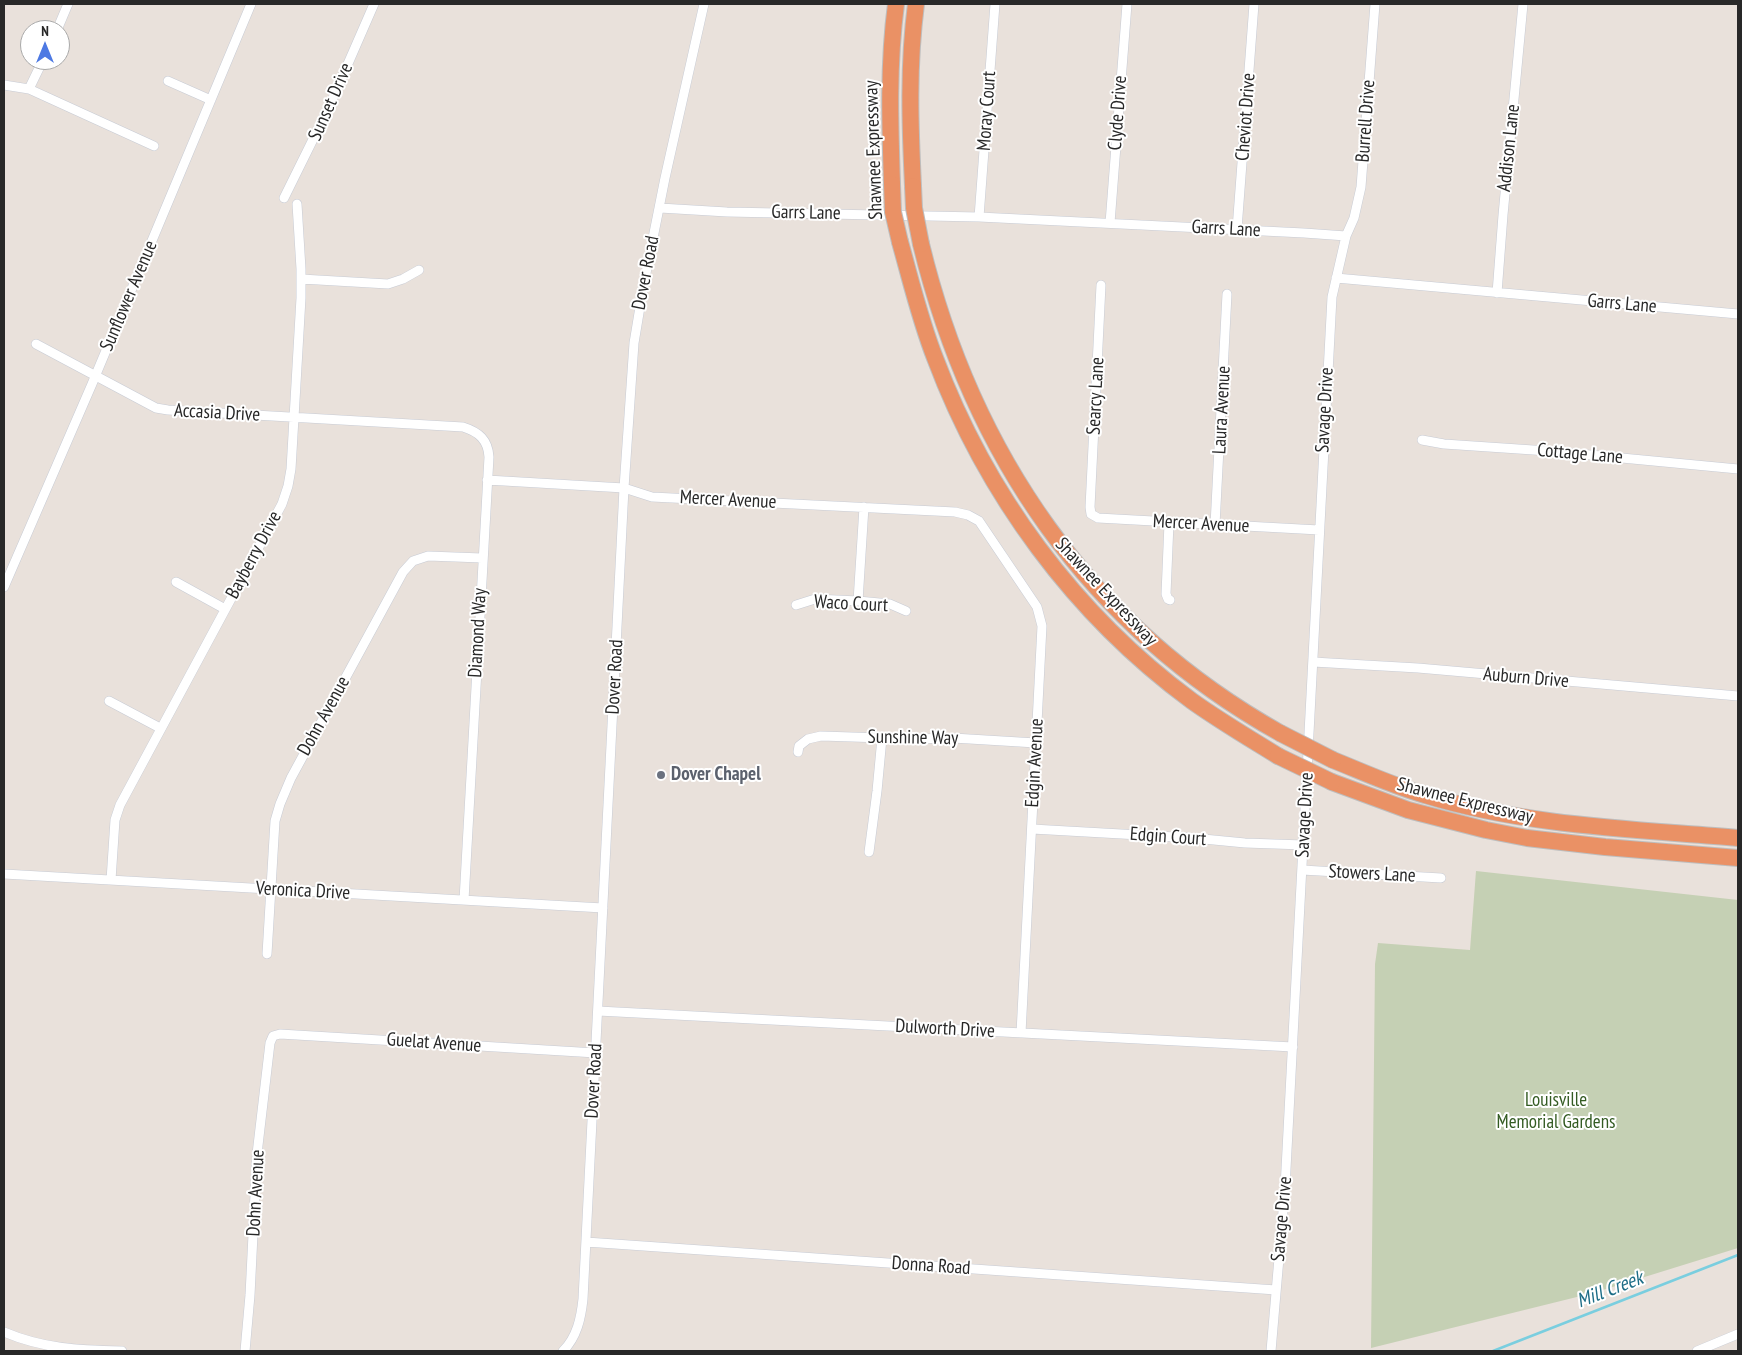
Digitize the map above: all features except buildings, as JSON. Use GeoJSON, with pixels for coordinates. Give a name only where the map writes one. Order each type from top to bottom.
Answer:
{"type":"FeatureCollection","features":[{"type":"Feature","properties":{"kind":"highway","name":"Shawnee Expressway"},"geometry":{"type":"LineString","coordinates":[[896,4],[890,85],[893,212],[918,308],[932,350],[960,418],[990,474],[1041,552],[1099,619],[1144,662],[1219,720],[1278,756],[1332,782],[1408,810],[1486,830],[1527,838],[1605,847],[1738,858]]}},
{"type":"Feature","properties":{"kind":"highway","name":"Shawnee Expressway"},"geometry":{"type":"LineString","coordinates":[[916,4],[909,107],[914,208],[921,244],[950,342],[974,400],[996,446],[1022,490],[1050,531],[1108,600],[1154,644],[1202,683],[1254,718],[1332,760],[1389,783],[1426,795],[1504,813],[1591,826],[1738,838]]}},
{"type":"Feature","properties":{"kind":"street"},"geometry":{"type":"LineString","coordinates":[[61,20],[68,4]]}},
{"type":"Feature","properties":{"kind":"street","name":"Sunflower Avenue"},"geometry":{"type":"LineString","coordinates":[[4,587],[251,4]]}},
{"type":"Feature","properties":{"kind":"street","name":"Sunset Drive"},"geometry":{"type":"LineString","coordinates":[[284,198],[330,105],[374,4]]}},
{"type":"Feature","properties":{"kind":"street","name":"Dover Road"},"geometry":{"type":"LineString","coordinates":[[563,1351],[576,1334],[581,1314],[624,488],[634,343],[644,283],[704,4]]}},
{"type":"Feature","properties":{"kind":"street","name":"Moray Court"},"geometry":{"type":"LineString","coordinates":[[979,217],[995,4]]}},
{"type":"Feature","properties":{"kind":"street","name":"Clyde Drive"},"geometry":{"type":"LineString","coordinates":[[1110,223],[1127,4]]}},
{"type":"Feature","properties":{"kind":"street","name":"Cheviot Drive"},"geometry":{"type":"LineString","coordinates":[[1237,229],[1254,4]]}},
{"type":"Feature","properties":{"kind":"street","name":"Burrell Drive"},"geometry":{"type":"LineString","coordinates":[[1346,236],[1354,218],[1361,187],[1375,4]]}},
{"type":"Feature","properties":{"kind":"street","name":"Addison Lane"},"geometry":{"type":"LineString","coordinates":[[1497,293],[1523,4]]}},
{"type":"Feature","properties":{"kind":"street"},"geometry":{"type":"LineString","coordinates":[[29,90],[38,70]]}},
{"type":"Feature","properties":{"kind":"street"},"geometry":{"type":"LineString","coordinates":[[168,81],[211,100]]}},
{"type":"Feature","properties":{"kind":"street"},"geometry":{"type":"LineString","coordinates":[[4,85],[29,90],[154,146]]}},
{"type":"Feature","properties":{"kind":"street","name":"Bayberry Drive"},"geometry":{"type":"LineString","coordinates":[[111,880],[116,820],[120,806],[285,496],[290,478],[301,279],[297,204]]}},
{"type":"Feature","properties":{"kind":"street","name":"Garrs Lane"},"geometry":{"type":"LineString","coordinates":[[660,208],[727,212],[979,217],[1346,236]]}},
{"type":"Feature","properties":{"kind":"street"},"geometry":{"type":"LineString","coordinates":[[1336,278],[1346,236]]}},
{"type":"Feature","properties":{"kind":"street"},"geometry":{"type":"LineString","coordinates":[[301,279],[388,284],[403,280],[419,270]]}},
{"type":"Feature","properties":{"kind":"street","name":"Garrs Lane"},"geometry":{"type":"LineString","coordinates":[[1336,278],[1738,314]]}},
{"type":"Feature","properties":{"kind":"street","name":"Savage Drive"},"geometry":{"type":"LineString","coordinates":[[1271,1351],[1285,1188],[1332,297],[1336,278]]}},
{"type":"Feature","properties":{"kind":"street","name":"Searcy Lane"},"geometry":{"type":"LineString","coordinates":[[1090,507],[1101,285]]}},
{"type":"Feature","properties":{"kind":"street","name":"Laura Avenue"},"geometry":{"type":"LineString","coordinates":[[1215,525],[1227,294]]}},
{"type":"Feature","properties":{"kind":"street","name":"Accasia Drive"},"geometry":{"type":"LineString","coordinates":[[36,344],[156,408],[414,424]]}},
{"type":"Feature","properties":{"kind":"street","name":"Diamond Way"},"geometry":{"type":"LineString","coordinates":[[414,424],[463,427],[478,433],[486,443],[488,450],[488,480],[482,558],[464,900]]}},
{"type":"Feature","properties":{"kind":"street","name":"Cottage Lane"},"geometry":{"type":"LineString","coordinates":[[1422,440],[1444,444],[1548,451],[1738,469]]}},
{"type":"Feature","properties":{"kind":"street","name":"Mercer Avenue"},"geometry":{"type":"LineString","coordinates":[[488,480],[624,488],[652,497],[955,512],[970,516]]}},
{"type":"Feature","properties":{"kind":"street"},"geometry":{"type":"LineString","coordinates":[[858,601],[864,507]]}},
{"type":"Feature","properties":{"kind":"street","name":"Mercer Avenue"},"geometry":{"type":"LineString","coordinates":[[1090,507],[1091,514],[1098,518],[1319,530]]}},
{"type":"Feature","properties":{"kind":"street","name":"Edgin Avenue"},"geometry":{"type":"LineString","coordinates":[[970,516],[987,532],[1032,599],[1040,615],[1042,626],[1021,1033]]}},
{"type":"Feature","properties":{"kind":"street"},"geometry":{"type":"LineString","coordinates":[[1170,523],[1166,594],[1170,600]]}},
{"type":"Feature","properties":{"kind":"street","name":"Dohn Avenue"},"geometry":{"type":"LineString","coordinates":[[267,954],[275,821],[285,789],[402,572],[413,560],[428,556],[482,558]]}},
{"type":"Feature","properties":{"kind":"street"},"geometry":{"type":"LineString","coordinates":[[176,582],[225,609]]}},
{"type":"Feature","properties":{"kind":"street","name":"Waco Court"},"geometry":{"type":"LineString","coordinates":[[796,605],[815,599],[858,601],[890,604],[906,611]]}},
{"type":"Feature","properties":{"kind":"street","name":"Auburn Drive"},"geometry":{"type":"LineString","coordinates":[[1313,662],[1418,668],[1738,696]]}},
{"type":"Feature","properties":{"kind":"street"},"geometry":{"type":"LineString","coordinates":[[109,701],[160,728]]}},
{"type":"Feature","properties":{"kind":"street","name":"Sunshine Way"},"geometry":{"type":"LineString","coordinates":[[798,752],[799,746],[813,737],[821,736],[914,740],[953,738],[1036,743]]}},
{"type":"Feature","properties":{"kind":"street"},"geometry":{"type":"LineString","coordinates":[[869,852],[878,790],[882,738]]}},
{"type":"Feature","properties":{"kind":"street","name":"Edgin Court"},"geometry":{"type":"LineString","coordinates":[[1032,829],[1304,845]]}},
{"type":"Feature","properties":{"kind":"street","name":"Stowers Lane"},"geometry":{"type":"LineString","coordinates":[[1302,870],[1442,878]]}},
{"type":"Feature","properties":{"kind":"street","name":"Veronica Drive"},"geometry":{"type":"LineString","coordinates":[[4,874],[603,908]]}},
{"type":"Feature","properties":{"kind":"street","name":"Dulworth Drive"},"geometry":{"type":"LineString","coordinates":[[598,1011],[1293,1047]]}},
{"type":"Feature","properties":{"kind":"street","name":"Guelat Avenue"},"geometry":{"type":"LineString","coordinates":[[273,1036],[280,1034],[596,1053]]}},
{"type":"Feature","properties":{"kind":"street","name":"Dohn Avenue"},"geometry":{"type":"LineString","coordinates":[[245,1351],[250,1294],[257,1154],[270,1043],[273,1036]]}},
{"type":"Feature","properties":{"kind":"street","name":"Donna Road"},"geometry":{"type":"LineString","coordinates":[[586,1242],[1276,1290]]}},
{"type":"Feature","properties":{"kind":"street"},"geometry":{"type":"LineString","coordinates":[[4,1332],[20,1339],[68,1350],[122,1351]]}},
{"type":"Feature","properties":{"kind":"street"},"geometry":{"type":"LineString","coordinates":[[1697,1351],[1738,1334]]}},
{"type":"Feature","properties":{"kind":"green space","name":"Louisville Memorial Gardens"},"geometry":{"type":"Polygon","coordinates":[[[1476,871],[1738,900],[1738,1248],[1593,1293],[1371,1348],[1375,964],[1378,943],[1470,950],[1476,871]]]}},
{"type":"Feature","properties":{"kind":"waterway","name":"Mill Creek"},"geometry":{"type":"LineString","coordinates":[[1493,1351],[1738,1255]]}},
{"type":"Feature","properties":{"kind":"place","name":"Dover Chapel"},"geometry":{"type":"Point","coordinates":[661,775]}}]}
